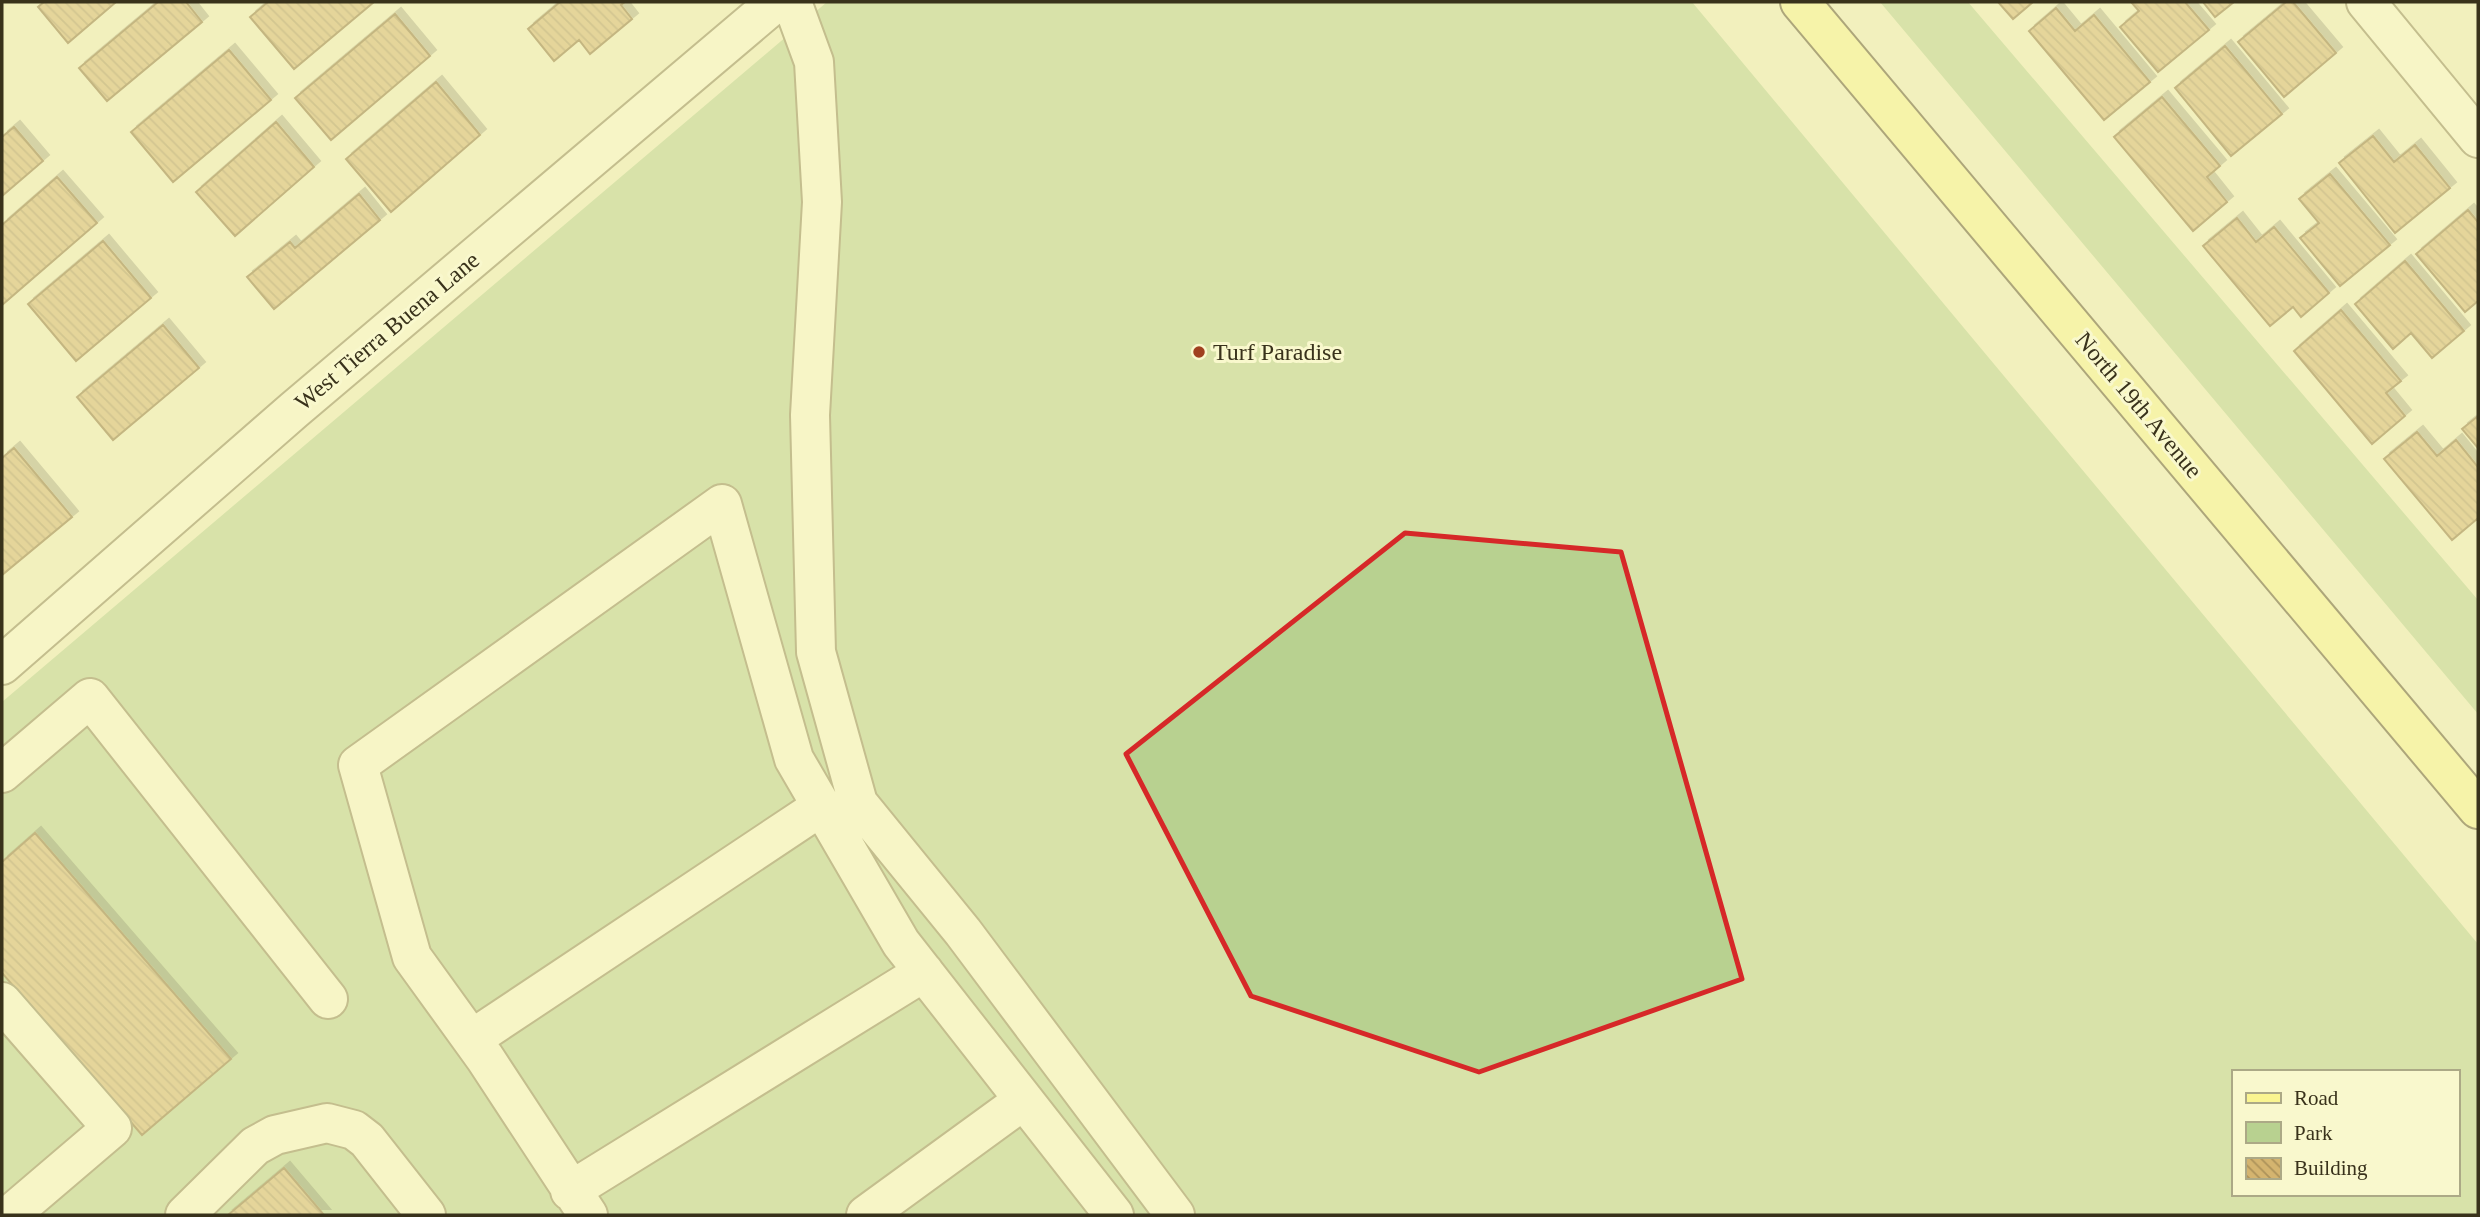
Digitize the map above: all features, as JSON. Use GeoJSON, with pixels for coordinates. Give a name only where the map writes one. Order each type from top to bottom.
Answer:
{"type":"FeatureCollection","features":[{"type":"Feature","properties":{"kind":"main road","name":"North 19th Avenue"},"geometry":{"type":"LineString","coordinates":[[1800,2],[2478,808]]}},
{"type":"Feature","properties":{"kind":"street","name":"West Tierra Buena Lane"},"geometry":{"type":"LineString","coordinates":[[2,664],[294,410],[776,2]]}},
{"type":"Feature","properties":{"kind":"street"},"geometry":{"type":"LineString","coordinates":[[792,2],[814,62],[822,202],[810,415],[816,652],[858,803],[963,932],[1175,1215]]}},
{"type":"Feature","properties":{"kind":"street"},"geometry":{"type":"LineString","coordinates":[[2366,2],[2478,138]]}},
{"type":"Feature","properties":{"kind":"street"},"geometry":{"type":"LineString","coordinates":[[924,972],[579,1203],[472,1039],[412,957],[358,765],[722,504],[794,759],[901,943],[924,972],[1114,1215]]}},
{"type":"Feature","properties":{"kind":"street"},"geometry":{"type":"LineString","coordinates":[[2,773],[90,698],[328,999]]}},
{"type":"Feature","properties":{"kind":"street"},"geometry":{"type":"LineString","coordinates":[[472,1039],[822,806]]}},
{"type":"Feature","properties":{"kind":"street"},"geometry":{"type":"LineString","coordinates":[[2,1002],[112,1128],[9,1215]]}},
{"type":"Feature","properties":{"kind":"street"},"geometry":{"type":"LineString","coordinates":[[866,1215],[1024,1100]]}},
{"type":"Feature","properties":{"kind":"street"},"geometry":{"type":"LineString","coordinates":[[185,1215],[255,1146],[275,1135],[327,1124],[354,1130],[367,1140],[426,1215]]}},
{"type":"Feature","properties":{"kind":"highlighted area"},"geometry":{"type":"Polygon","coordinates":[[[1405,533],[1621,552],[1742,979],[1479,1072],[1251,996],[1126,754],[1405,533]]]}},
{"type":"Feature","properties":{"kind":"green space","name":"Turf Paradise"},"geometry":{"type":"Polygon","coordinates":[[[827,2],[1692,2],[2478,944],[2478,1215],[2,1215],[2,702],[827,2]]]}},
{"type":"Feature","properties":{"kind":"green space"},"geometry":{"type":"Polygon","coordinates":[[[1880,2],[1968,2],[2478,600],[2478,714],[1880,2]]]}},
{"type":"Feature","properties":{"kind":"building"},"geometry":{"type":"Polygon","coordinates":[[[44,2],[116,2],[68,43],[38,7],[44,2]]]}},
{"type":"Feature","properties":{"kind":"building"},"geometry":{"type":"Polygon","coordinates":[[[158,2],[186,2],[202,22],[107,101],[79,68],[158,2]]]}},
{"type":"Feature","properties":{"kind":"building"},"geometry":{"type":"Polygon","coordinates":[[[268,2],[374,2],[294,69],[250,17],[268,2]]]}},
{"type":"Feature","properties":{"kind":"building"},"geometry":{"type":"Polygon","coordinates":[[[560,2],[625,2],[621,5],[632,19],[590,54],[579,40],[554,61],[528,29],[560,2]]]}},
{"type":"Feature","properties":{"kind":"building"},"geometry":{"type":"Polygon","coordinates":[[[1998,2],[2033,2],[2013,19],[1998,2]]]}},
{"type":"Feature","properties":{"kind":"building"},"geometry":{"type":"Polygon","coordinates":[[[2131,2],[2185,2],[2209,30],[2158,72],[2120,27],[2139,11],[2131,2]]]}},
{"type":"Feature","properties":{"kind":"building"},"geometry":{"type":"Polygon","coordinates":[[[2203,2],[2234,2],[2215,17],[2203,2]]]}},
{"type":"Feature","properties":{"kind":"building"},"geometry":{"type":"Polygon","coordinates":[[[2286,2],[2293,2],[2336,53],[2284,97],[2238,42],[2286,2]]]}},
{"type":"Feature","properties":{"kind":"building"},"geometry":{"type":"Polygon","coordinates":[[[2056,8],[2075,31],[2094,15],[2150,82],[2104,120],[2029,31],[2056,8]]]}},
{"type":"Feature","properties":{"kind":"building"},"geometry":{"type":"Polygon","coordinates":[[[395,14],[430,56],[331,140],[295,98],[395,14]]]}},
{"type":"Feature","properties":{"kind":"building"},"geometry":{"type":"Polygon","coordinates":[[[2225,46],[2282,114],[2231,156],[2175,88],[2225,46]]]}},
{"type":"Feature","properties":{"kind":"building"},"geometry":{"type":"Polygon","coordinates":[[[229,50],[271,100],[173,182],[131,132],[229,50]]]}},
{"type":"Feature","properties":{"kind":"building"},"geometry":{"type":"Polygon","coordinates":[[[436,82],[480,135],[391,212],[346,159],[436,82]]]}},
{"type":"Feature","properties":{"kind":"building"},"geometry":{"type":"Polygon","coordinates":[[[2162,97],[2220,166],[2207,177],[2227,202],[2193,231],[2114,137],[2162,97]]]}},
{"type":"Feature","properties":{"kind":"building"},"geometry":{"type":"Polygon","coordinates":[[[276,122],[314,167],[235,236],[196,192],[276,122]]]}},
{"type":"Feature","properties":{"kind":"building"},"geometry":{"type":"Polygon","coordinates":[[[14,127],[43,161],[2,196],[2,137],[14,127]]]}},
{"type":"Feature","properties":{"kind":"building"},"geometry":{"type":"Polygon","coordinates":[[[2373,136],[2394,162],[2415,145],[2450,188],[2395,233],[2339,163],[2373,136]]]}},
{"type":"Feature","properties":{"kind":"building"},"geometry":{"type":"Polygon","coordinates":[[[2330,174],[2390,245],[2340,286],[2300,238],[2319,223],[2299,199],[2330,174]]]}},
{"type":"Feature","properties":{"kind":"building"},"geometry":{"type":"Polygon","coordinates":[[[57,177],[97,223],[2,305],[2,225],[57,177]]]}},
{"type":"Feature","properties":{"kind":"building"},"geometry":{"type":"Polygon","coordinates":[[[359,194],[380,220],[274,309],[247,277],[290,242],[295,248],[359,194]]]}},
{"type":"Feature","properties":{"kind":"building"},"geometry":{"type":"Polygon","coordinates":[[[2468,210],[2478,222],[2478,301],[2465,312],[2416,254],[2468,210]]]}},
{"type":"Feature","properties":{"kind":"building"},"geometry":{"type":"Polygon","coordinates":[[[2237,218],[2256,242],[2274,227],[2329,293],[2301,317],[2293,307],[2270,326],[2203,246],[2237,218]]]}},
{"type":"Feature","properties":{"kind":"building"},"geometry":{"type":"Polygon","coordinates":[[[103,241],[151,298],[76,361],[28,304],[103,241]]]}},
{"type":"Feature","properties":{"kind":"building"},"geometry":{"type":"Polygon","coordinates":[[[2405,261],[2464,331],[2432,358],[2411,333],[2393,349],[2355,304],[2405,261]]]}},
{"type":"Feature","properties":{"kind":"building"},"geometry":{"type":"Polygon","coordinates":[[[2341,310],[2401,381],[2386,393],[2405,416],[2372,444],[2294,351],[2341,310]]]}},
{"type":"Feature","properties":{"kind":"building"},"geometry":{"type":"Polygon","coordinates":[[[163,325],[199,368],[113,440],[77,397],[163,325]]]}},
{"type":"Feature","properties":{"kind":"building"},"geometry":{"type":"Polygon","coordinates":[[[2478,416],[2478,448],[2462,429],[2478,416]]]}},
{"type":"Feature","properties":{"kind":"building"},"geometry":{"type":"Polygon","coordinates":[[[2417,432],[2437,456],[2456,440],[2478,467],[2478,521],[2477,519],[2452,540],[2384,459],[2417,432]]]}},
{"type":"Feature","properties":{"kind":"building"},"geometry":{"type":"Polygon","coordinates":[[[14,448],[72,517],[2,575],[2,458],[14,448]]]}},
{"type":"Feature","properties":{"kind":"building"},"geometry":{"type":"Polygon","coordinates":[[[35,833],[231,1059],[142,1135],[2,973],[2,862],[35,833]]]}},
{"type":"Feature","properties":{"kind":"building"},"geometry":{"type":"Polygon","coordinates":[[[284,1168],[324,1215],[228,1215],[284,1168]]]}},
{"type":"Feature","properties":{"kind":"place","name":"Turf Paradise"},"geometry":{"type":"Point","coordinates":[1199,352]}}]}
